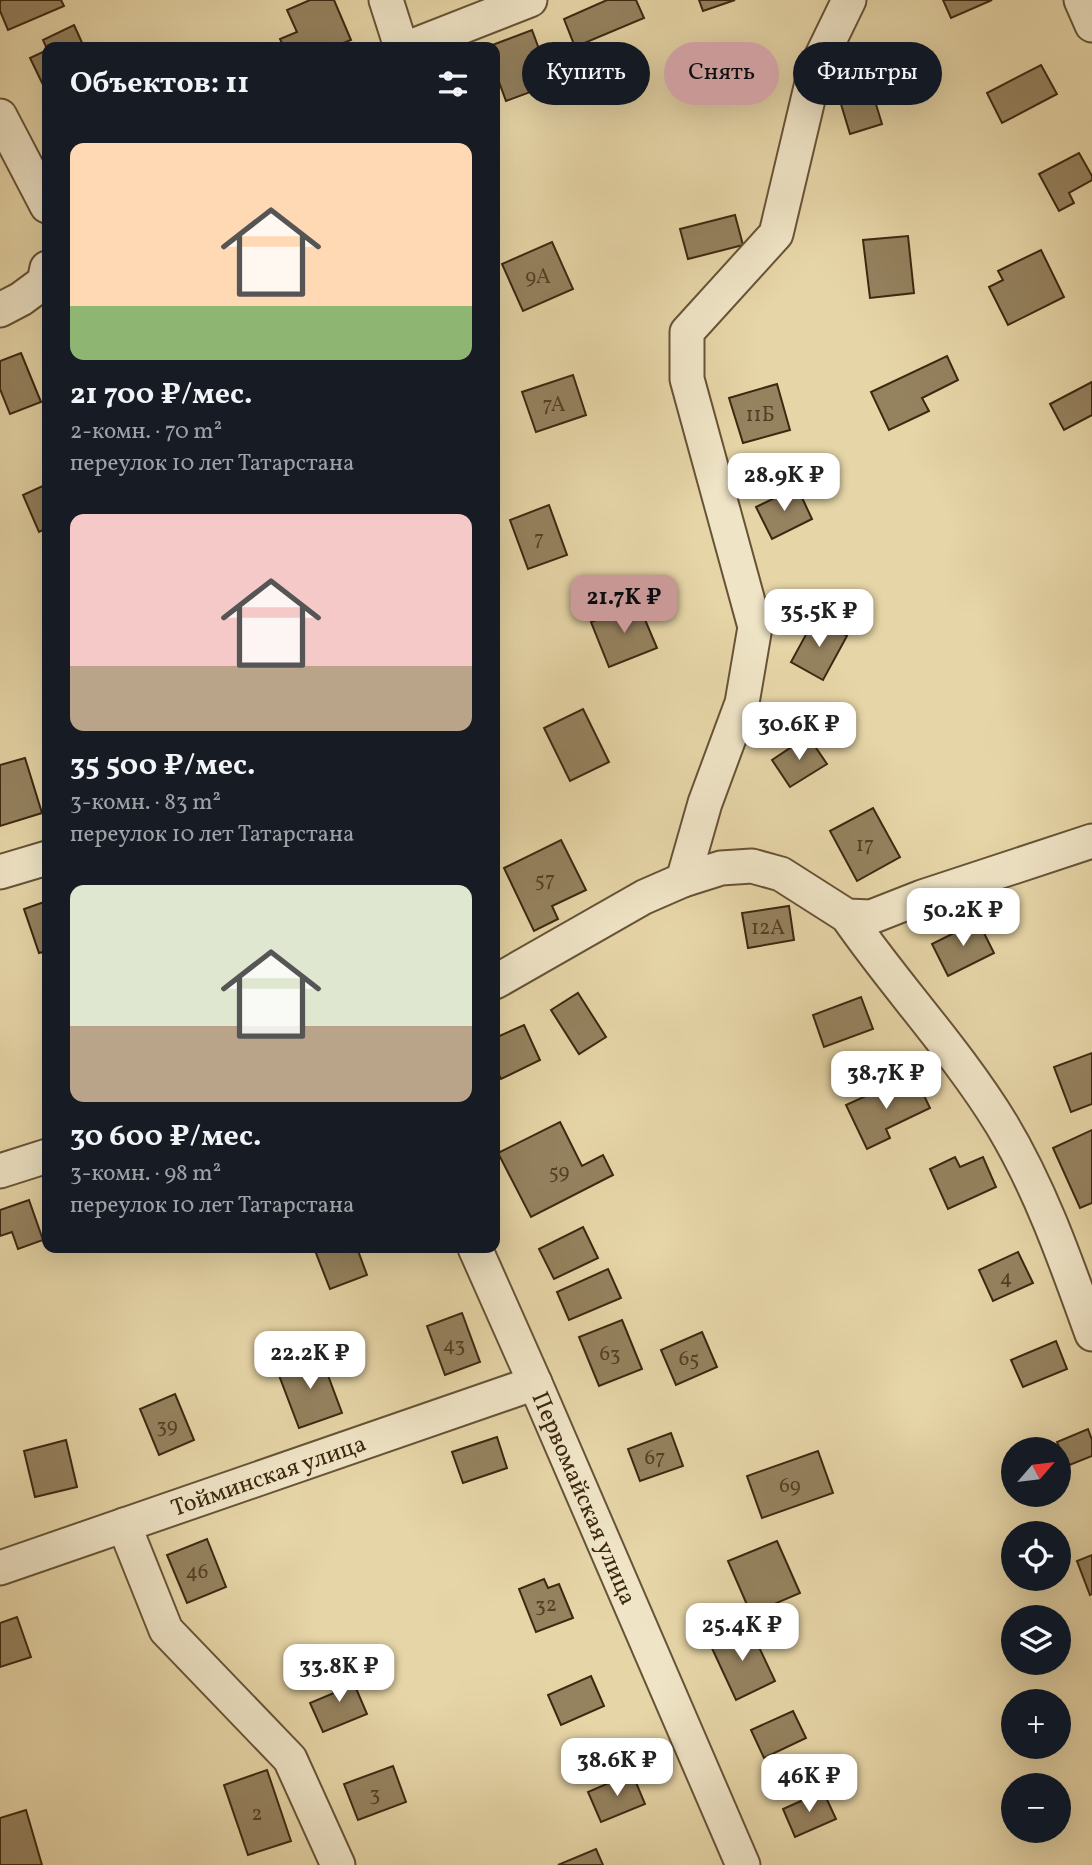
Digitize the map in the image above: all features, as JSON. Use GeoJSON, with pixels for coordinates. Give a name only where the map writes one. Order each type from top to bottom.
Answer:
{"type":"FeatureCollection","features":[{"type":"Feature","properties":{"kind":"street"},"geometry":{"type":"LineString","coordinates":[[386,0],[399,42]]}},
{"type":"Feature","properties":{"kind":"street"},"geometry":{"type":"LineString","coordinates":[[423,42],[530,0]]}},
{"type":"Feature","properties":{"kind":"street"},"geometry":{"type":"LineString","coordinates":[[683,880],[705,803],[742,703],[755,627],[687,379],[687,332],[776,234],[815,70],[849,0]]}},
{"type":"Feature","properties":{"kind":"street"},"geometry":{"type":"LineString","coordinates":[[1081,0],[1092,25]]}},
{"type":"Feature","properties":{"kind":"street"},"geometry":{"type":"LineString","coordinates":[[0,116],[42,196]]}},
{"type":"Feature","properties":{"kind":"street"},"geometry":{"type":"LineString","coordinates":[[0,310],[22,299],[42,283]]}},
{"type":"Feature","properties":{"kind":"street"},"geometry":{"type":"LineString","coordinates":[[847,916],[871,917],[922,897],[1092,841]]}},
{"type":"Feature","properties":{"kind":"street"},"geometry":{"type":"LineString","coordinates":[[0,872],[42,859]]}},
{"type":"Feature","properties":{"kind":"street"},"geometry":{"type":"LineString","coordinates":[[500,979],[644,897],[683,880],[721,868],[752,866],[781,874],[847,916],[947,1046],[1001,1124],[1036,1188],[1092,1334]]}},
{"type":"Feature","properties":{"kind":"street"},"geometry":{"type":"LineString","coordinates":[[0,1171],[42,1158]]}},
{"type":"Feature","properties":{"kind":"street","name":"Первомайская улица"},"geometry":{"type":"LineString","coordinates":[[477,1253],[536,1382],[743,1865]]}},
{"type":"Feature","properties":{"kind":"street","name":"Тойминская улица"},"geometry":{"type":"LineString","coordinates":[[0,1568],[536,1382]]}},
{"type":"Feature","properties":{"kind":"street"},"geometry":{"type":"LineString","coordinates":[[124,1525],[166,1630],[290,1759],[338,1865]]}},
{"type":"Feature","properties":{"kind":"building"},"geometry":{"type":"Polygon","coordinates":[[[2,0],[61,0],[64,6],[8,30],[0,11],[2,0]]]}},
{"type":"Feature","properties":{"kind":"building"},"geometry":{"type":"Polygon","coordinates":[[[310,0],[334,0],[351,40],[282,42],[280,39],[297,32],[287,10],[310,0]]]}},
{"type":"Feature","properties":{"kind":"building"},"geometry":{"type":"Polygon","coordinates":[[[607,0],[636,0],[644,18],[587,42],[573,42],[564,19],[607,0]]]}},
{"type":"Feature","properties":{"kind":"building"},"geometry":{"type":"Polygon","coordinates":[[[699,0],[735,0],[703,11],[699,0]]]}},
{"type":"Feature","properties":{"kind":"building"},"geometry":{"type":"Polygon","coordinates":[[[943,0],[992,0],[951,18],[943,0]]]}},
{"type":"Feature","properties":{"kind":"building"},"geometry":{"type":"Polygon","coordinates":[[[74,25],[82,42],[44,42],[43,40],[74,25]]]}},
{"type":"Feature","properties":{"kind":"building"},"geometry":{"type":"Polygon","coordinates":[[[532,30],[536,42],[522,42],[522,95],[506,101],[500,85],[500,42],[532,30]]]}},
{"type":"Feature","properties":{"kind":"building"},"geometry":{"type":"Polygon","coordinates":[[[42,52],[42,83],[30,58],[42,52]]]}},
{"type":"Feature","properties":{"kind":"building"},"geometry":{"type":"Polygon","coordinates":[[[1041,65],[1057,94],[1002,123],[987,93],[1041,65]]]}},
{"type":"Feature","properties":{"kind":"building"},"geometry":{"type":"Polygon","coordinates":[[[841,105],[876,105],[882,124],[850,134],[841,105]]]}},
{"type":"Feature","properties":{"kind":"building"},"geometry":{"type":"Polygon","coordinates":[[[1079,153],[1092,180],[1069,193],[1074,203],[1059,211],[1039,174],[1079,153]]]}},
{"type":"Feature","properties":{"kind":"building"},"geometry":{"type":"Polygon","coordinates":[[[735,215],[743,245],[688,259],[680,229],[735,215]]]}},
{"type":"Feature","properties":{"kind":"building"},"geometry":{"type":"Polygon","coordinates":[[[908,236],[914,293],[870,298],[863,240],[908,236]]]}},
{"type":"Feature","properties":{"kind":"building"},"geometry":{"type":"Polygon","coordinates":[[[552,242],[573,289],[523,311],[502,264],[552,242]]]}},
{"type":"Feature","properties":{"kind":"building"},"geometry":{"type":"Polygon","coordinates":[[[1041,250],[1064,297],[1008,325],[989,287],[1003,280],[998,271],[1041,250]]]}},
{"type":"Feature","properties":{"kind":"building"},"geometry":{"type":"Polygon","coordinates":[[[21,353],[41,402],[10,414],[0,389],[0,361],[21,353]]]}},
{"type":"Feature","properties":{"kind":"building"},"geometry":{"type":"Polygon","coordinates":[[[947,356],[958,380],[922,398],[929,411],[889,430],[871,392],[947,356]]]}},
{"type":"Feature","properties":{"kind":"building"},"geometry":{"type":"Polygon","coordinates":[[[573,375],[586,415],[536,432],[522,392],[573,375]]]}},
{"type":"Feature","properties":{"kind":"building"},"geometry":{"type":"Polygon","coordinates":[[[1092,382],[1092,415],[1064,430],[1050,404],[1092,382]]]}},
{"type":"Feature","properties":{"kind":"building"},"geometry":{"type":"Polygon","coordinates":[[[777,384],[790,430],[743,443],[729,398],[777,384]]]}},
{"type":"Feature","properties":{"kind":"building"},"geometry":{"type":"Polygon","coordinates":[[[42,486],[42,530],[39,532],[23,495],[42,486]]]}},
{"type":"Feature","properties":{"kind":"building"},"geometry":{"type":"Polygon","coordinates":[[[797,487],[812,519],[772,539],[756,507],[797,487]]]}},
{"type":"Feature","properties":{"kind":"building"},"geometry":{"type":"Polygon","coordinates":[[[549,505],[567,555],[528,569],[510,520],[549,505]]]}},
{"type":"Feature","properties":{"kind":"building"},"geometry":{"type":"Polygon","coordinates":[[[638,603],[657,648],[609,667],[591,622],[638,603]]]}},
{"type":"Feature","properties":{"kind":"building"},"geometry":{"type":"Polygon","coordinates":[[[815,618],[847,636],[823,680],[791,662],[815,618]]]}},
{"type":"Feature","properties":{"kind":"building"},"geometry":{"type":"Polygon","coordinates":[[[583,709],[609,762],[570,781],[544,728],[583,709]]]}},
{"type":"Feature","properties":{"kind":"building"},"geometry":{"type":"Polygon","coordinates":[[[808,736],[827,764],[790,787],[772,760],[808,736]]]}},
{"type":"Feature","properties":{"kind":"building"},"geometry":{"type":"Polygon","coordinates":[[[25,758],[42,813],[0,826],[0,765],[25,758]]]}},
{"type":"Feature","properties":{"kind":"building"},"geometry":{"type":"Polygon","coordinates":[[[873,808],[900,857],[857,881],[830,831],[873,808]]]}},
{"type":"Feature","properties":{"kind":"building"},"geometry":{"type":"Polygon","coordinates":[[[561,840],[586,890],[552,906],[558,919],[534,931],[504,868],[561,840]]]}},
{"type":"Feature","properties":{"kind":"building"},"geometry":{"type":"Polygon","coordinates":[[[42,903],[42,952],[39,953],[24,909],[42,903]]]}},
{"type":"Feature","properties":{"kind":"building"},"geometry":{"type":"Polygon","coordinates":[[[789,906],[794,940],[748,948],[742,913],[789,906]]]}},
{"type":"Feature","properties":{"kind":"building"},"geometry":{"type":"Polygon","coordinates":[[[978,921],[994,953],[948,976],[932,944],[978,921]]]}},
{"type":"Feature","properties":{"kind":"building"},"geometry":{"type":"Polygon","coordinates":[[[578,993],[606,1037],[579,1054],[551,1010],[578,993]]]}},
{"type":"Feature","properties":{"kind":"building"},"geometry":{"type":"Polygon","coordinates":[[[861,997],[873,1029],[824,1047],[813,1015],[861,997]]]}},
{"type":"Feature","properties":{"kind":"building"},"geometry":{"type":"Polygon","coordinates":[[[524,1025],[540,1060],[501,1079],[500,1036],[524,1025]]]}},
{"type":"Feature","properties":{"kind":"building"},"geometry":{"type":"Polygon","coordinates":[[[1092,1053],[1092,1104],[1071,1112],[1054,1067],[1092,1053]]]}},
{"type":"Feature","properties":{"kind":"building"},"geometry":{"type":"Polygon","coordinates":[[[917,1081],[930,1108],[886,1129],[890,1138],[867,1149],[846,1105],[890,1085],[893,1092],[917,1081]]]}},
{"type":"Feature","properties":{"kind":"building"},"geometry":{"type":"Polygon","coordinates":[[[560,1122],[582,1166],[603,1155],[613,1175],[531,1217],[500,1157],[500,1152],[560,1122]]]}},
{"type":"Feature","properties":{"kind":"building"},"geometry":{"type":"Polygon","coordinates":[[[1092,1130],[1092,1203],[1080,1208],[1053,1148],[1092,1130]]]}},
{"type":"Feature","properties":{"kind":"building"},"geometry":{"type":"Polygon","coordinates":[[[955,1157],[960,1167],[983,1157],[996,1187],[948,1209],[930,1169],[955,1157]]]}},
{"type":"Feature","properties":{"kind":"building"},"geometry":{"type":"Polygon","coordinates":[[[29,1200],[42,1240],[18,1249],[12,1232],[0,1236],[0,1210],[29,1200]]]}},
{"type":"Feature","properties":{"kind":"building"},"geometry":{"type":"Polygon","coordinates":[[[583,1227],[598,1258],[554,1279],[539,1249],[583,1227]]]}},
{"type":"Feature","properties":{"kind":"building"},"geometry":{"type":"Polygon","coordinates":[[[1018,1252],[1033,1283],[993,1301],[979,1270],[1018,1252]]]}},
{"type":"Feature","properties":{"kind":"building"},"geometry":{"type":"Polygon","coordinates":[[[316,1253],[359,1253],[367,1275],[330,1289],[316,1253]]]}},
{"type":"Feature","properties":{"kind":"building"},"geometry":{"type":"Polygon","coordinates":[[[608,1269],[621,1298],[569,1320],[557,1292],[608,1269]]]}},
{"type":"Feature","properties":{"kind":"building"},"geometry":{"type":"Polygon","coordinates":[[[462,1313],[480,1362],[445,1375],[427,1326],[462,1313]]]}},
{"type":"Feature","properties":{"kind":"building"},"geometry":{"type":"Polygon","coordinates":[[[622,1320],[642,1369],[599,1386],[579,1337],[622,1320]]]}},
{"type":"Feature","properties":{"kind":"building"},"geometry":{"type":"Polygon","coordinates":[[[702,1332],[717,1367],[676,1385],[661,1350],[702,1332]]]}},
{"type":"Feature","properties":{"kind":"building"},"geometry":{"type":"Polygon","coordinates":[[[1056,1341],[1067,1369],[1023,1387],[1011,1360],[1056,1341]]]}},
{"type":"Feature","properties":{"kind":"building"},"geometry":{"type":"Polygon","coordinates":[[[320,1354],[342,1413],[299,1428],[277,1370],[320,1354]]]}},
{"type":"Feature","properties":{"kind":"building"},"geometry":{"type":"Polygon","coordinates":[[[175,1394],[194,1440],[159,1455],[140,1409],[175,1394]]]}},
{"type":"Feature","properties":{"kind":"building"},"geometry":{"type":"Polygon","coordinates":[[[1088,1429],[1092,1440],[1092,1456],[1071,1464],[1069,1437],[1088,1429]]]}},
{"type":"Feature","properties":{"kind":"building"},"geometry":{"type":"Polygon","coordinates":[[[671,1433],[683,1466],[640,1481],[628,1449],[671,1433]]]}},
{"type":"Feature","properties":{"kind":"building"},"geometry":{"type":"Polygon","coordinates":[[[497,1437],[507,1468],[463,1483],[452,1452],[497,1437]]]}},
{"type":"Feature","properties":{"kind":"building"},"geometry":{"type":"Polygon","coordinates":[[[66,1440],[77,1487],[35,1497],[24,1451],[66,1440]]]}},
{"type":"Feature","properties":{"kind":"building"},"geometry":{"type":"Polygon","coordinates":[[[818,1451],[833,1493],[762,1518],[747,1476],[818,1451]]]}},
{"type":"Feature","properties":{"kind":"building"},"geometry":{"type":"Polygon","coordinates":[[[207,1539],[226,1587],[187,1603],[167,1555],[207,1539]]]}},
{"type":"Feature","properties":{"kind":"building"},"geometry":{"type":"Polygon","coordinates":[[[777,1541],[800,1593],[751,1614],[728,1561],[777,1541]]]}},
{"type":"Feature","properties":{"kind":"building"},"geometry":{"type":"Polygon","coordinates":[[[1092,1555],[1092,1594],[1090,1595],[1077,1561],[1092,1555]]]}},
{"type":"Feature","properties":{"kind":"building"},"geometry":{"type":"Polygon","coordinates":[[[544,1579],[548,1588],[559,1584],[573,1618],[536,1632],[519,1589],[544,1579]]]}},
{"type":"Feature","properties":{"kind":"building"},"geometry":{"type":"Polygon","coordinates":[[[17,1617],[31,1657],[0,1667],[0,1623],[17,1617]]]}},
{"type":"Feature","properties":{"kind":"building"},"geometry":{"type":"Polygon","coordinates":[[[749,1626],[775,1681],[736,1700],[710,1644],[749,1626]]]}},
{"type":"Feature","properties":{"kind":"building"},"geometry":{"type":"Polygon","coordinates":[[[349,1672],[367,1714],[323,1732],[310,1703],[334,1693],[328,1680],[349,1672]]]}},
{"type":"Feature","properties":{"kind":"building"},"geometry":{"type":"Polygon","coordinates":[[[591,1676],[604,1706],[561,1725],[548,1695],[591,1676]]]}},
{"type":"Feature","properties":{"kind":"building"},"geometry":{"type":"Polygon","coordinates":[[[793,1711],[806,1738],[764,1758],[751,1730],[793,1711]]]}},
{"type":"Feature","properties":{"kind":"building"},"geometry":{"type":"Polygon","coordinates":[[[393,1766],[406,1802],[358,1820],[344,1784],[393,1766]]]}},
{"type":"Feature","properties":{"kind":"building"},"geometry":{"type":"Polygon","coordinates":[[[267,1770],[291,1841],[248,1855],[224,1785],[267,1770]]]}},
{"type":"Feature","properties":{"kind":"building"},"geometry":{"type":"Polygon","coordinates":[[[632,1773],[645,1804],[601,1822],[588,1792],[632,1773]]]}},
{"type":"Feature","properties":{"kind":"building"},"geometry":{"type":"Polygon","coordinates":[[[823,1791],[836,1819],[795,1837],[783,1809],[823,1791]]]}},
{"type":"Feature","properties":{"kind":"building"},"geometry":{"type":"Polygon","coordinates":[[[26,1810],[42,1865],[0,1865],[0,1818],[26,1810]]]}},
{"type":"Feature","properties":{"kind":"building"},"geometry":{"type":"Polygon","coordinates":[[[596,1849],[603,1865],[558,1865],[596,1849]]]}}]}
